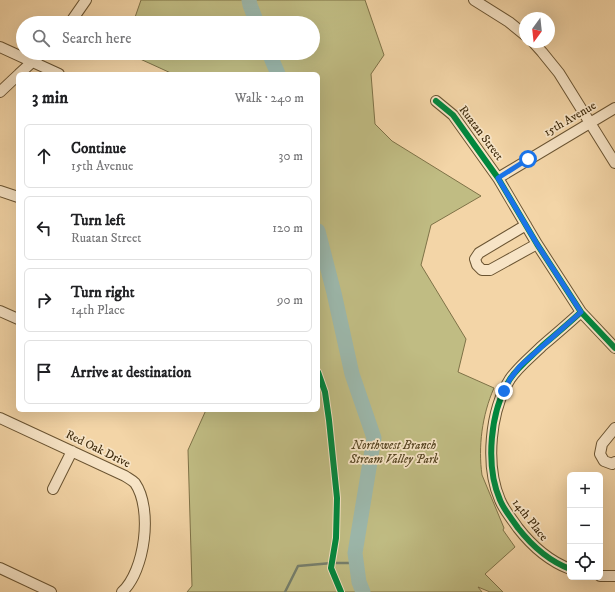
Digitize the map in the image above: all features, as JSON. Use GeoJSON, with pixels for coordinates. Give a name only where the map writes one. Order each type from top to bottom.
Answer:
{"type":"FeatureCollection","features":[{"type":"Feature","properties":{"kind":"street"},"geometry":{"type":"LineString","coordinates":[[75,16],[86,0]]}},
{"type":"Feature","properties":{"kind":"street"},"geometry":{"type":"LineString","coordinates":[[474,0],[519,30]]}},
{"type":"Feature","properties":{"kind":"street"},"geometry":{"type":"LineString","coordinates":[[0,47],[16,54]]}},
{"type":"Feature","properties":{"kind":"street"},"geometry":{"type":"LineString","coordinates":[[538,48],[559,73],[615,163]]}},
{"type":"Feature","properties":{"kind":"street"},"geometry":{"type":"LineString","coordinates":[[29,60],[55,72]]}},
{"type":"Feature","properties":{"kind":"street"},"geometry":{"type":"LineString","coordinates":[[21,72],[33,62]]}},
{"type":"Feature","properties":{"kind":"street"},"geometry":{"type":"LineString","coordinates":[[0,92],[16,77]]}},
{"type":"Feature","properties":{"kind":"street","name":"Ruatan Street"},"geometry":{"type":"LineString","coordinates":[[436,101],[453,115],[498,178],[537,244],[581,312],[615,348]]}},
{"type":"Feature","properties":{"kind":"street","name":"15th Avenue"},"geometry":{"type":"LineString","coordinates":[[498,178],[615,108]]}},
{"type":"Feature","properties":{"kind":"street"},"geometry":{"type":"LineString","coordinates":[[0,191],[16,196]]}},
{"type":"Feature","properties":{"kind":"street"},"geometry":{"type":"LineString","coordinates":[[526,225],[479,253],[475,259],[476,265],[482,270],[490,270],[537,244]]}},
{"type":"Feature","properties":{"kind":"street"},"geometry":{"type":"LineString","coordinates":[[0,311],[16,319]]}},
{"type":"Feature","properties":{"kind":"street","name":"14th Place"},"geometry":{"type":"LineString","coordinates":[[567,568],[552,561],[534,546],[522,533],[507,512],[500,499],[494,480],[491,445],[492,428],[499,403],[510,379],[520,366],[581,312]]}},
{"type":"Feature","properties":{"kind":"street","name":"Red Oak Drive"},"geometry":{"type":"LineString","coordinates":[[0,418],[125,476],[134,482],[140,494],[144,509],[144,541],[140,560],[133,579],[122,592]]}},
{"type":"Feature","properties":{"kind":"street"},"geometry":{"type":"LineString","coordinates":[[615,428],[602,444],[600,454],[604,461],[612,464],[615,462]]}},
{"type":"Feature","properties":{"kind":"street"},"geometry":{"type":"LineString","coordinates":[[53,489],[72,451]]}},
{"type":"Feature","properties":{"kind":"street"},"geometry":{"type":"LineString","coordinates":[[0,568],[51,592]]}},
{"type":"Feature","properties":{"kind":"street"},"geometry":{"type":"LineString","coordinates":[[603,576],[615,576]]}},
{"type":"Feature","properties":{"kind":"green space","name":"Northwest Branch Stream Valley Park"},"geometry":{"type":"Polygon","coordinates":[[[141,0],[365,0],[384,55],[371,74],[375,124],[392,141],[481,196],[431,225],[421,265],[466,339],[458,372],[494,388],[486,409],[482,431],[480,453],[482,475],[504,528],[503,530],[515,547],[485,574],[503,592],[490,592],[478,587],[482,592],[187,592],[192,586],[188,450],[205,412],[320,412],[320,72],[169,72],[142,60],[320,60],[320,16],[135,16],[141,0]]]}},
{"type":"Feature","properties":{"kind":"waterway"},"geometry":{"type":"LineString","coordinates":[[249,0],[254,16]]}},
{"type":"Feature","properties":{"kind":"waterway"},"geometry":{"type":"LineString","coordinates":[[272,60],[277,72]]}},
{"type":"Feature","properties":{"kind":"waterway"},"geometry":{"type":"LineString","coordinates":[[320,239],[352,374],[374,438],[355,553],[359,582],[363,592]]}},
{"type":"Feature","properties":{"kind":"waterway"},"geometry":{"type":"LineString","coordinates":[[285,592],[298,566],[332,563],[356,563]]}},
{"type":"Feature","properties":{"kind":"cycle path"},"geometry":{"type":"LineString","coordinates":[[436,101],[453,115],[498,178],[537,244],[581,312],[615,348]]}},
{"type":"Feature","properties":{"kind":"cycle path"},"geometry":{"type":"LineString","coordinates":[[567,568],[555,562],[535,547],[518,528],[500,500],[495,486],[491,455],[494,422],[503,392],[510,379],[525,362],[581,312]]}},
{"type":"Feature","properties":{"kind":"cycle path"},"geometry":{"type":"LineString","coordinates":[[320,378],[325,392],[329,420],[337,498],[336,538],[331,568],[341,592]]}},
{"type":"Feature","properties":{"kind":"route"},"geometry":{"type":"LineString","coordinates":[[504,391],[510,379],[520,366],[581,312],[537,244],[498,178],[528,159]]}}]}
